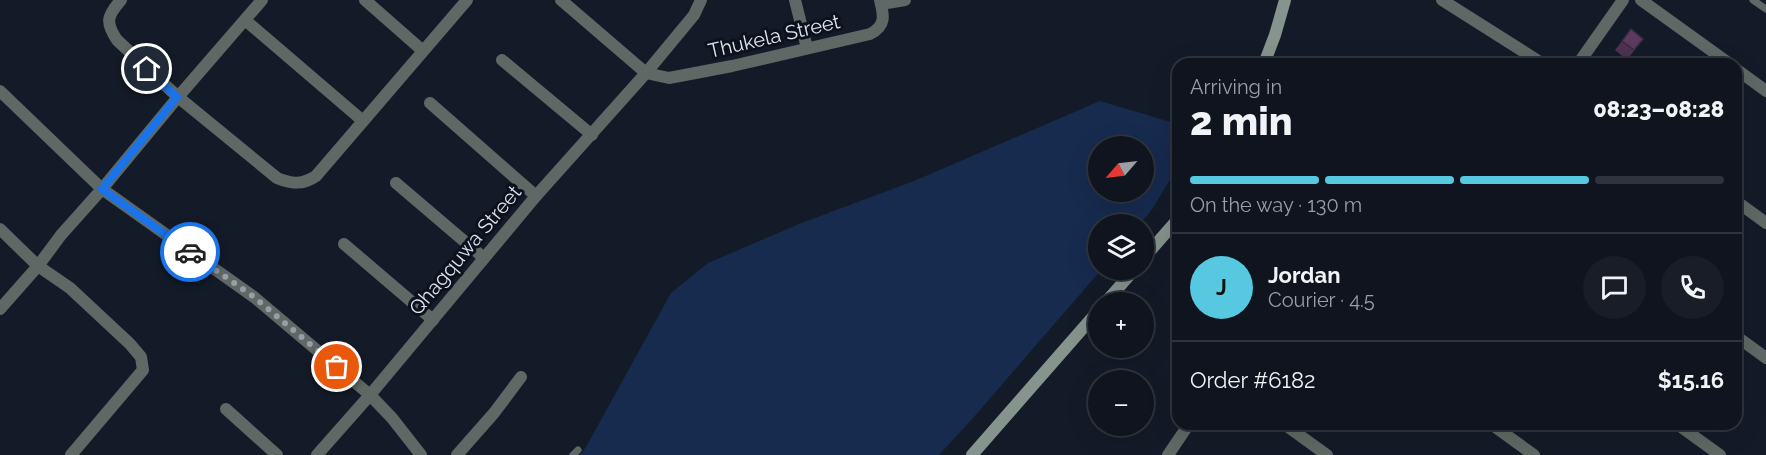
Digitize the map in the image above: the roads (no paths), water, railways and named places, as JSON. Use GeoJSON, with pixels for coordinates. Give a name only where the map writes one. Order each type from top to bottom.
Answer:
{"type":"FeatureCollection","features":[{"type":"Feature","properties":{"kind":"street"},"geometry":{"type":"LineString","coordinates":[[0,309],[177,97],[262,0]]}},
{"type":"Feature","properties":{"kind":"street"},"geometry":{"type":"LineString","coordinates":[[365,0],[423,51]]}},
{"type":"Feature","properties":{"kind":"street"},"geometry":{"type":"LineString","coordinates":[[114,3],[108,19],[110,29],[117,40],[177,97],[277,178],[299,183],[309,181],[316,176],[467,0]]}},
{"type":"Feature","properties":{"kind":"street"},"geometry":{"type":"LineString","coordinates":[[561,0],[646,73]]}},
{"type":"Feature","properties":{"kind":"street","name":"Qhagquwa Street"},"geometry":{"type":"LineString","coordinates":[[317,455],[536,196],[646,73],[694,15],[701,0]]}},
{"type":"Feature","properties":{"kind":"street"},"geometry":{"type":"LineString","coordinates":[[795,0],[807,48]]}},
{"type":"Feature","properties":{"kind":"street"},"geometry":{"type":"LineString","coordinates":[[880,2],[905,0]]}},
{"type":"Feature","properties":{"kind":"street"},"geometry":{"type":"LineString","coordinates":[[1266,58],[1285,0]]}},
{"type":"Feature","properties":{"kind":"street"},"geometry":{"type":"LineString","coordinates":[[1442,0],[1534,58]]}},
{"type":"Feature","properties":{"kind":"street"},"geometry":{"type":"LineString","coordinates":[[1582,58],[1623,0]]}},
{"type":"Feature","properties":{"kind":"street"},"geometry":{"type":"LineString","coordinates":[[1641,0],[1722,58]]}},
{"type":"Feature","properties":{"kind":"street","name":"Thukela Street"},"geometry":{"type":"LineString","coordinates":[[646,73],[669,78],[684,76],[870,34],[878,31],[882,26],[880,2]]}},
{"type":"Feature","properties":{"kind":"street"},"geometry":{"type":"LineString","coordinates":[[245,20],[363,121]]}},
{"type":"Feature","properties":{"kind":"street"},"geometry":{"type":"LineString","coordinates":[[502,60],[592,135]]}},
{"type":"Feature","properties":{"kind":"street"},"geometry":{"type":"LineString","coordinates":[[1742,73],[1766,91]]}},
{"type":"Feature","properties":{"kind":"street"},"geometry":{"type":"LineString","coordinates":[[0,91],[102,189],[254,297],[370,395],[392,418],[421,455]]}},
{"type":"Feature","properties":{"kind":"street"},"geometry":{"type":"LineString","coordinates":[[430,103],[536,196]]}},
{"type":"Feature","properties":{"kind":"street"},"geometry":{"type":"LineString","coordinates":[[396,183],[484,258]]}},
{"type":"Feature","properties":{"kind":"street"},"geometry":{"type":"LineString","coordinates":[[1742,205],[1766,223]]}},
{"type":"Feature","properties":{"kind":"street"},"geometry":{"type":"LineString","coordinates":[[1154,246],[1172,226]]}},
{"type":"Feature","properties":{"kind":"street"},"geometry":{"type":"LineString","coordinates":[[0,229],[38,266],[70,288],[141,357],[144,370],[71,455]]}},
{"type":"Feature","properties":{"kind":"street"},"geometry":{"type":"LineString","coordinates":[[344,244],[433,320]]}},
{"type":"Feature","properties":{"kind":"street"},"geometry":{"type":"LineString","coordinates":[[1115,292],[1125,280]]}},
{"type":"Feature","properties":{"kind":"street"},"geometry":{"type":"LineString","coordinates":[[972,455],[1088,322]]}},
{"type":"Feature","properties":{"kind":"street"},"geometry":{"type":"LineString","coordinates":[[1742,340],[1766,358]]}},
{"type":"Feature","properties":{"kind":"street"},"geometry":{"type":"LineString","coordinates":[[457,455],[494,413],[521,377]]}},
{"type":"Feature","properties":{"kind":"street"},"geometry":{"type":"LineString","coordinates":[[226,409],[277,455]]}},
{"type":"Feature","properties":{"kind":"street"},"geometry":{"type":"LineString","coordinates":[[1168,455],[1185,430]]}},
{"type":"Feature","properties":{"kind":"street"},"geometry":{"type":"LineString","coordinates":[[1292,430],[1327,455]]}},
{"type":"Feature","properties":{"kind":"street"},"geometry":{"type":"LineString","coordinates":[[1499,430],[1534,455]]}},
{"type":"Feature","properties":{"kind":"street"},"geometry":{"type":"LineString","coordinates":[[1685,430],[1720,455]]}},
{"type":"Feature","properties":{"kind":"lane"},"geometry":{"type":"LineString","coordinates":[[1753,0],[1766,9]]}}]}
